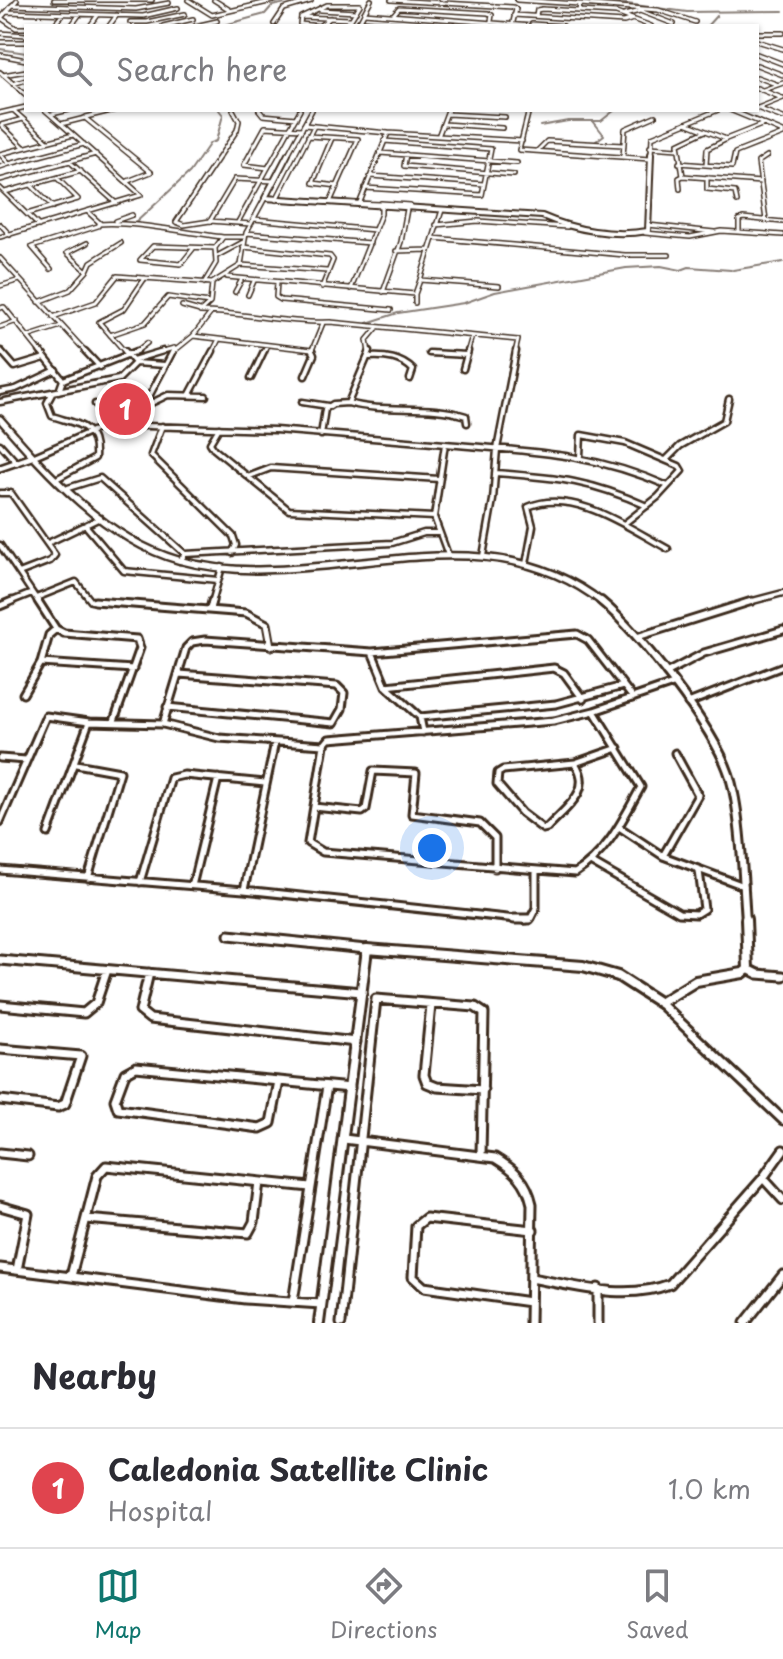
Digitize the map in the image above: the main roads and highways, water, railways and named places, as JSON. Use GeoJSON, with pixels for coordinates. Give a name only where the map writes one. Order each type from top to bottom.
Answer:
{"type":"FeatureCollection","features":[{"type":"Feature","properties":{"kind":"waterway"},"geometry":{"type":"LineString","coordinates":[[228,24],[265,14],[272,6],[299,0]]}},
{"type":"Feature","properties":{"kind":"waterway"},"geometry":{"type":"LineString","coordinates":[[597,0],[687,12],[783,11]]}},
{"type":"Feature","properties":{"kind":"waterway"},"geometry":{"type":"LineString","coordinates":[[709,24],[717,15]]}},
{"type":"Feature","properties":{"kind":"waterway"},"geometry":{"type":"LineString","coordinates":[[0,49],[24,53]]}},
{"type":"Feature","properties":{"kind":"waterway"},"geometry":{"type":"LineString","coordinates":[[133,225],[190,172],[210,143],[216,141],[223,115],[221,112]]}},
{"type":"Feature","properties":{"kind":"waterway"},"geometry":{"type":"LineString","coordinates":[[593,121],[601,121],[612,112]]}},
{"type":"Feature","properties":{"kind":"waterway"},"geometry":{"type":"LineString","coordinates":[[540,126],[593,121]]}},
{"type":"Feature","properties":{"kind":"waterway"},"geometry":{"type":"LineString","coordinates":[[593,121],[604,135],[596,141]]}},
{"type":"Feature","properties":{"kind":"waterway"},"geometry":{"type":"LineString","coordinates":[[733,270],[783,262]]}},
{"type":"Feature","properties":{"kind":"waterway"},"geometry":{"type":"LineString","coordinates":[[367,323],[398,313],[464,303],[495,292],[626,268],[661,266],[681,270],[689,267],[731,270]]}},
{"type":"Feature","properties":{"kind":"place","name":"Caledonia Satellite Clinic"},"geometry":{"type":"Point","coordinates":[125,409]}}]}
